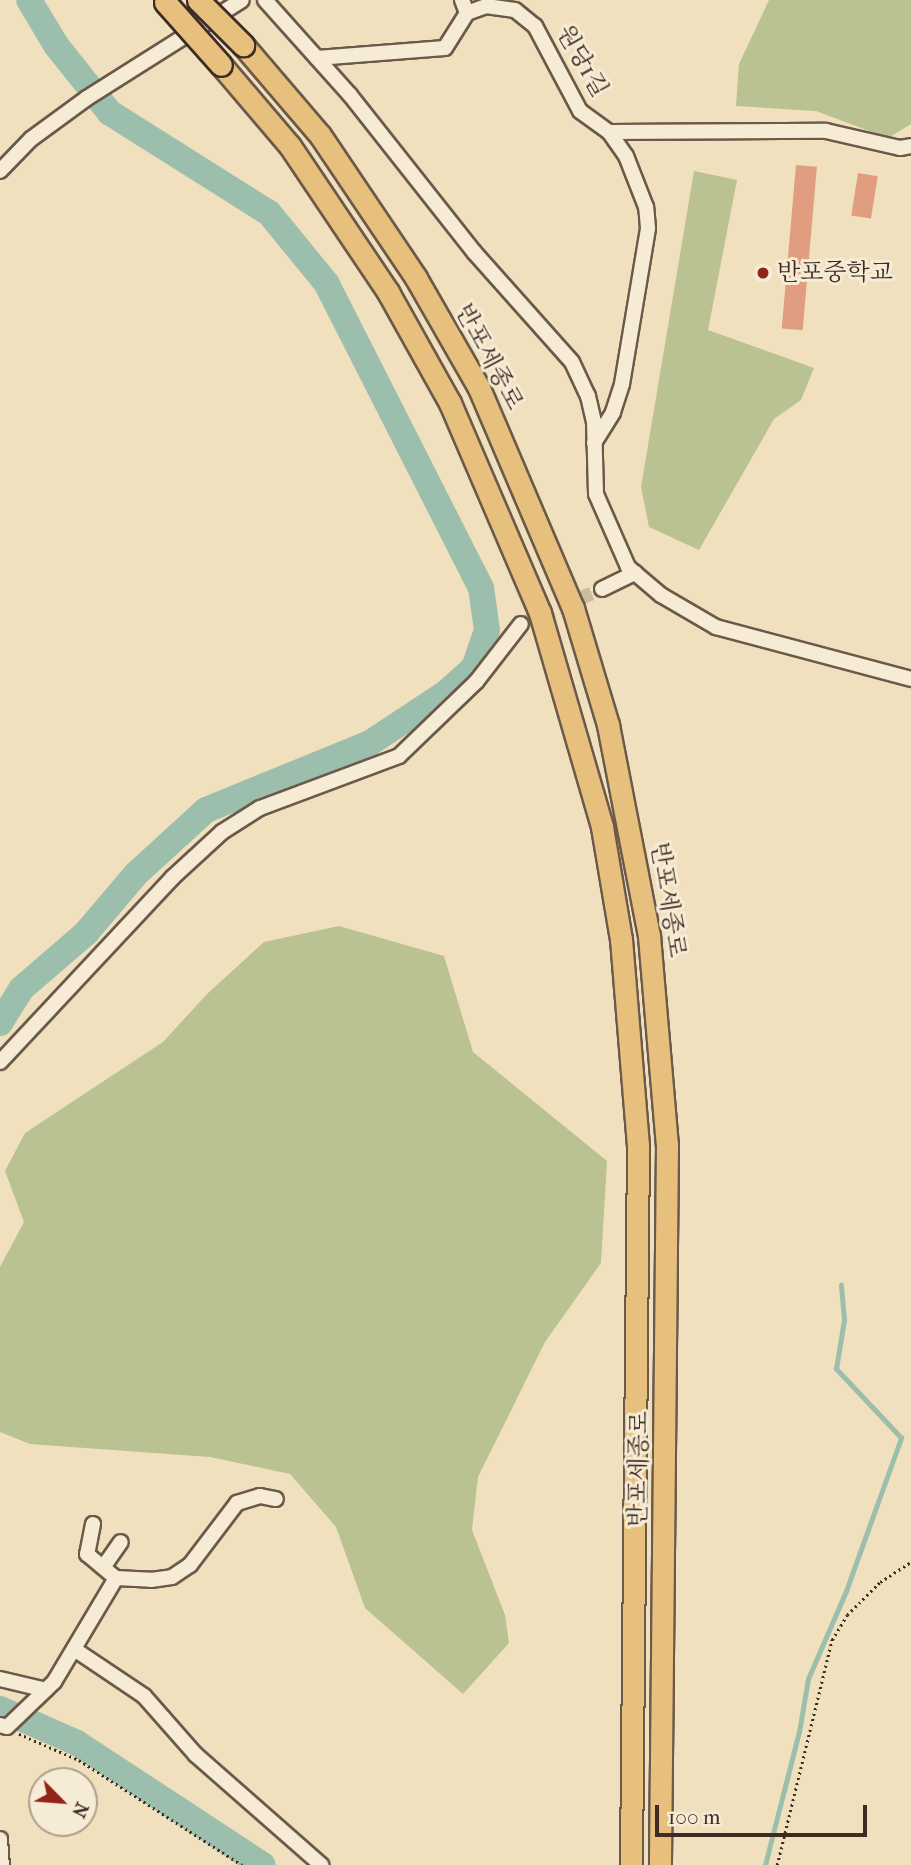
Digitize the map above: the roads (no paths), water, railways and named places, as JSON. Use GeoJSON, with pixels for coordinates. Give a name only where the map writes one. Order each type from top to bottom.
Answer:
{"type":"FeatureCollection","features":[{"type":"Feature","properties":{"kind":"highway","name":"반포세종로"},"geometry":{"type":"LineString","coordinates":[[198,0],[243,45],[320,135],[416,278],[478,388],[573,608],[608,726],[649,936],[667,1145],[668,1345],[660,1865]]}},
{"type":"Feature","properties":{"kind":"highway","name":"반포세종로"},"geometry":{"type":"LineString","coordinates":[[163,1],[290,146],[388,292],[450,402],[540,613],[602,827],[621,939],[638,1145],[631,1865]]}},
{"type":"Feature","properties":{"kind":"highway"},"geometry":{"type":"LineString","coordinates":[[626,1865],[633,1779]]}},
{"type":"Feature","properties":{"kind":"highway"},"geometry":{"type":"LineString","coordinates":[[660,1782],[667,1865]]}},
{"type":"Feature","properties":{"kind":"street"},"geometry":{"type":"LineString","coordinates":[[0,171],[31,139],[87,98],[242,0]]}},
{"type":"Feature","properties":{"kind":"street"},"geometry":{"type":"LineString","coordinates":[[265,0],[317,58],[474,252],[572,362],[588,396],[596,494],[609,531],[635,573],[661,595],[716,627],[911,679]]}},
{"type":"Feature","properties":{"kind":"street","name":"원당1길"},"geometry":{"type":"LineString","coordinates":[[317,58],[445,48],[465,7],[485,6],[515,10],[535,26],[580,111],[609,132],[826,131],[900,148],[911,146]]}},
{"type":"Feature","properties":{"kind":"street"},"geometry":{"type":"LineString","coordinates":[[594,444],[613,412],[622,384],[648,228],[646,207],[631,169],[609,132]]}},
{"type":"Feature","properties":{"kind":"street"},"geometry":{"type":"LineString","coordinates":[[602,589],[635,573]]}},
{"type":"Feature","properties":{"kind":"street"},"geometry":{"type":"LineString","coordinates":[[0,1062],[172,878],[222,832],[260,808],[399,756],[476,682],[521,624]]}},
{"type":"Feature","properties":{"kind":"street"},"geometry":{"type":"LineString","coordinates":[[93,1524],[87,1555],[116,1578],[126,1582],[172,1577],[190,1565],[237,1503],[260,1496],[276,1499]]}},
{"type":"Feature","properties":{"kind":"street"},"geometry":{"type":"LineString","coordinates":[[104,1566],[121,1542]]}},
{"type":"Feature","properties":{"kind":"street"},"geometry":{"type":"LineString","coordinates":[[7,1724],[41,1694],[76,1651],[116,1578]]}},
{"type":"Feature","properties":{"kind":"street"},"geometry":{"type":"LineString","coordinates":[[76,1651],[144,1696],[197,1755],[321,1865]]}},
{"type":"Feature","properties":{"kind":"street"},"geometry":{"type":"LineString","coordinates":[[0,1679],[41,1694]]}},
{"type":"Feature","properties":{"kind":"street"},"geometry":{"type":"LineString","coordinates":[[0,1839],[2,1865]]}},
{"type":"Feature","properties":{"kind":"waterway"},"geometry":{"type":"LineString","coordinates":[[0,1023],[21,989],[86,933],[136,874],[206,810],[370,743],[447,692],[474,668],[487,630],[481,588],[327,284],[269,213],[110,113],[56,45],[29,0]]}},
{"type":"Feature","properties":{"kind":"waterway"},"geometry":{"type":"LineString","coordinates":[[765,1865],[799,1732],[808,1679],[846,1591],[901,1438],[836,1369],[844,1320],[841,1285]]}},
{"type":"Feature","properties":{"kind":"waterway"},"geometry":{"type":"LineString","coordinates":[[0,1709],[77,1743],[263,1865]]}},
{"type":"Feature","properties":{"kind":"tunnel"},"geometry":{"type":"LineString","coordinates":[[521,624],[602,589]]}},
{"type":"Feature","properties":{"kind":"place","name":"반포중학교"},"geometry":{"type":"Point","coordinates":[763,273]}}]}
